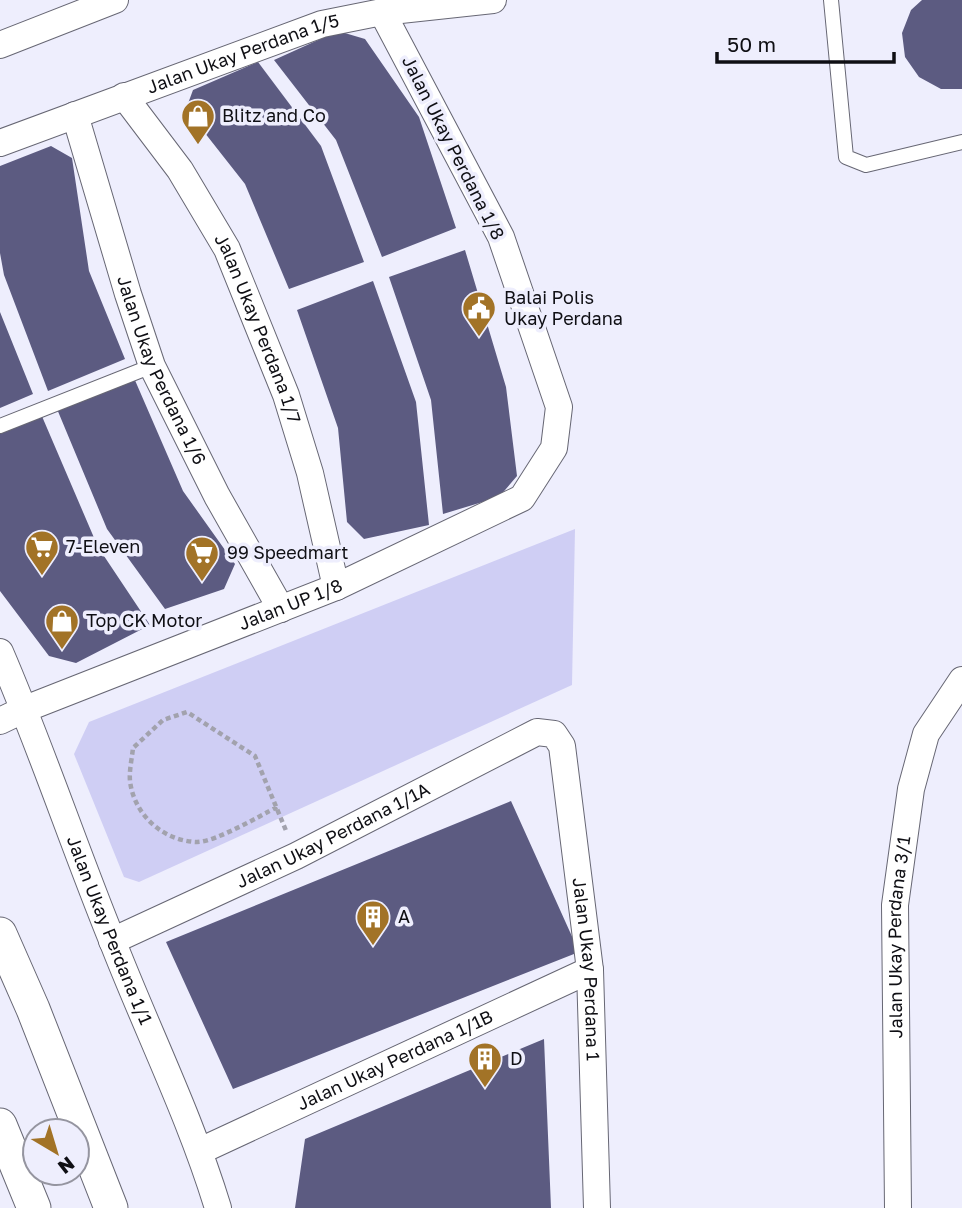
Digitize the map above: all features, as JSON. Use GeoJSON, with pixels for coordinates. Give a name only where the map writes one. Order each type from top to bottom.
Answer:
{"type":"FeatureCollection","features":[{"type":"Feature","properties":{"kind":"street"},"geometry":{"type":"LineString","coordinates":[[0,45],[116,0]]}},
{"type":"Feature","properties":{"kind":"street","name":"Jalan Ukay Perdana 1/5"},"geometry":{"type":"LineString","coordinates":[[0,143],[322,24],[382,12],[493,0]]}},
{"type":"Feature","properties":{"kind":"street","name":"Jalan Ukay Perdana 1/8"},"geometry":{"type":"LineString","coordinates":[[382,12],[501,237],[559,407],[554,448]]}},
{"type":"Feature","properties":{"kind":"street","name":"Jalan Ukay Perdana 1/7"},"geometry":{"type":"LineString","coordinates":[[124,96],[180,170],[227,249],[290,408],[310,473],[336,587]]}},
{"type":"Feature","properties":{"kind":"street","name":"Jalan Ukay Perdana 1/6"},"geometry":{"type":"LineString","coordinates":[[75,116],[152,366],[217,496],[281,609]]}},
{"type":"Feature","properties":{"kind":"street","name":"Jalan UP 1/8"},"geometry":{"type":"LineString","coordinates":[[0,722],[25,709],[336,587],[522,498],[554,448]]}},
{"type":"Feature","properties":{"kind":"street","name":"Jalan Ukay Perdana 1/1"},"geometry":{"type":"LineString","coordinates":[[0,652],[25,709],[112,940],[200,1151],[218,1208]]}},
{"type":"Feature","properties":{"kind":"street","name":"Jalan Ukay Perdana 3/1"},"geometry":{"type":"LineString","coordinates":[[898,1208],[895,905],[911,789],[926,734],[962,680]]}},
{"type":"Feature","properties":{"kind":"street","name":"Jalan Ukay Perdana 1/1A"},"geometry":{"type":"LineString","coordinates":[[112,940],[296,856],[537,733],[554,734]]}},
{"type":"Feature","properties":{"kind":"street","name":"Jalan Ukay Perdana 1"},"geometry":{"type":"LineString","coordinates":[[554,734],[562,746],[590,970],[597,1208]]}},
{"type":"Feature","properties":{"kind":"street"},"geometry":{"type":"LineString","coordinates":[[0,934],[33,1009],[111,1208]]}},
{"type":"Feature","properties":{"kind":"street","name":"Jalan Ukay Perdana 1/1B"},"geometry":{"type":"LineString","coordinates":[[200,1151],[590,970]]}},
{"type":"Feature","properties":{"kind":"street"},"geometry":{"type":"LineString","coordinates":[[0,1125],[33,1208]]}},
{"type":"Feature","properties":{"kind":"lane"},"geometry":{"type":"LineString","coordinates":[[831,0],[846,157],[866,165],[962,142]]}},
{"type":"Feature","properties":{"kind":"lane"},"geometry":{"type":"LineString","coordinates":[[0,426],[152,366]]}},
{"type":"Feature","properties":{"kind":"path"},"geometry":{"type":"LineString","coordinates":[[187,712],[255,756],[277,807],[246,824],[199,842],[167,836],[141,813],[130,781],[133,748],[163,720],[187,712]]}},
{"type":"Feature","properties":{"kind":"shaded area"},"geometry":{"type":"Polygon","coordinates":[[[575,529],[572,685],[139,882],[124,877],[74,754],[89,722],[575,529]]]}},
{"type":"Feature","properties":{"kind":"building"},"geometry":{"type":"Polygon","coordinates":[[[922,0],[962,0],[962,89],[941,89],[919,77],[905,57],[902,33],[911,10],[922,0]]]}},
{"type":"Feature","properties":{"kind":"building"},"geometry":{"type":"Polygon","coordinates":[[[338,31],[365,39],[419,117],[456,228],[382,257],[336,140],[274,60],[338,31]]]}},
{"type":"Feature","properties":{"kind":"building"},"geometry":{"type":"Polygon","coordinates":[[[258,62],[321,146],[364,262],[289,289],[245,184],[186,109],[193,90],[258,62]]]}},
{"type":"Feature","properties":{"kind":"building"},"geometry":{"type":"Polygon","coordinates":[[[51,146],[72,158],[89,271],[125,359],[48,391],[4,275],[0,253],[0,166],[51,146]]]}},
{"type":"Feature","properties":{"kind":"building"},"geometry":{"type":"Polygon","coordinates":[[[465,250],[506,387],[517,476],[499,497],[443,514],[431,400],[389,277],[465,250]]]}},
{"type":"Feature","properties":{"kind":"building"},"geometry":{"type":"Polygon","coordinates":[[[373,281],[416,402],[429,525],[364,539],[347,522],[338,428],[297,310],[373,281]]]}},
{"type":"Feature","properties":{"kind":"building"},"geometry":{"type":"Polygon","coordinates":[[[0,312],[33,394],[0,408],[0,312]]]}},
{"type":"Feature","properties":{"kind":"building"},"geometry":{"type":"Polygon","coordinates":[[[134,378],[183,491],[235,564],[224,589],[165,609],[107,529],[57,409],[134,378]]]}},
{"type":"Feature","properties":{"kind":"building"},"geometry":{"type":"Polygon","coordinates":[[[41,414],[98,547],[150,625],[76,663],[49,656],[0,591],[0,429],[41,414]]]}},
{"type":"Feature","properties":{"kind":"building","name":"A"},"geometry":{"type":"Polygon","coordinates":[[[511,801],[579,952],[233,1089],[166,942],[511,801]]]}},
{"type":"Feature","properties":{"kind":"building","name":"D"},"geometry":{"type":"Polygon","coordinates":[[[544,1039],[551,1208],[295,1208],[305,1139],[544,1039]]]}},
{"type":"Feature","properties":{"kind":"place","name":"Blitz and Co"},"geometry":{"type":"Point","coordinates":[198,146]}},
{"type":"Feature","properties":{"kind":"place","name":"Balai Polis Ukay Perdana"},"geometry":{"type":"Point","coordinates":[479,338]}},
{"type":"Feature","properties":{"kind":"place","name":"7-Eleven"},"geometry":{"type":"Point","coordinates":[42,577]}},
{"type":"Feature","properties":{"kind":"place","name":"99 Speedmart"},"geometry":{"type":"Point","coordinates":[202,583]}},
{"type":"Feature","properties":{"kind":"place","name":"Top CK Motor"},"geometry":{"type":"Point","coordinates":[62,651]}},
{"type":"Feature","properties":{"kind":"place","name":"A"},"geometry":{"type":"Point","coordinates":[373,947]}},
{"type":"Feature","properties":{"kind":"place","name":"D"},"geometry":{"type":"Point","coordinates":[485,1089]}}]}
